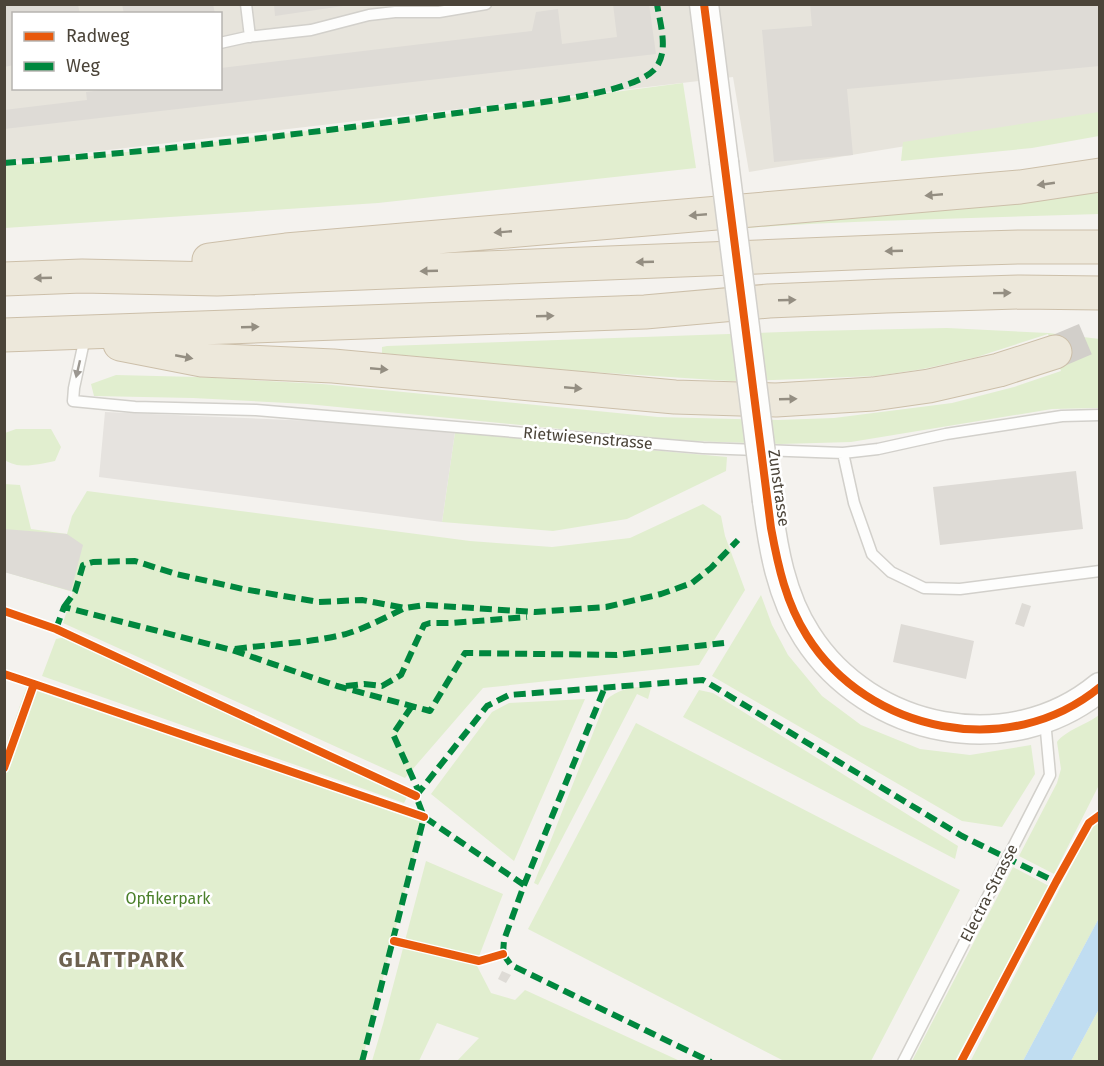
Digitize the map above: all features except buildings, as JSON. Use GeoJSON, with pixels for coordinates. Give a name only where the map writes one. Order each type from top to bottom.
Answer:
{"type":"FeatureCollection","features":[{"type":"Feature","properties":{"kind":"highway"},"geometry":{"type":"LineString","coordinates":[[82,276],[286,250],[1011,188],[1100,175]]}},
{"type":"Feature","properties":{"kind":"highway"},"geometry":{"type":"LineString","coordinates":[[4,279],[82,276],[217,279],[951,249],[1100,247]]}},
{"type":"Feature","properties":{"kind":"highway"},"geometry":{"type":"LineString","coordinates":[[4,335],[75,335],[645,312],[769,301],[1020,292],[1100,293]]}},
{"type":"Feature","properties":{"kind":"highway"},"geometry":{"type":"LineString","coordinates":[[645,312],[770,322],[1001,314],[1100,316]]}},
{"type":"Feature","properties":{"kind":"highway"},"geometry":{"type":"LineString","coordinates":[[75,335],[202,360],[333,366],[622,393],[752,399],[837,397],[904,391],[953,382],[1055,352]]}},
{"type":"Feature","properties":{"kind":"street","name":"Zunstrasse"},"geometry":{"type":"LineString","coordinates":[[704,4],[767,501],[777,563],[797,619],[808,638],[822,656],[861,694],[903,716],[955,729],[998,728],[1045,718],[1069,707],[1100,687]]}},
{"type":"Feature","properties":{"kind":"lane"},"geometry":{"type":"LineString","coordinates":[[246,4],[250,37]]}},
{"type":"Feature","properties":{"kind":"lane"},"geometry":{"type":"LineString","coordinates":[[222,43],[311,30],[386,9],[439,12],[486,4]]}},
{"type":"Feature","properties":{"kind":"lane","name":"Rietwiesenstrasse"},"geometry":{"type":"LineString","coordinates":[[75,335],[73,401],[135,406],[256,410],[703,448],[843,453],[878,449],[946,434],[1062,416],[1100,415]]}},
{"type":"Feature","properties":{"kind":"lane"},"geometry":{"type":"LineString","coordinates":[[843,453],[854,503],[872,554],[891,572],[924,588],[960,589],[1100,571]]}},
{"type":"Feature","properties":{"kind":"lane","name":"Electra-Strasse"},"geometry":{"type":"LineString","coordinates":[[903,1062],[1050,775],[1045,718]]}},
{"type":"Feature","properties":{"kind":"shaded area"},"geometry":{"type":"Polygon","coordinates":[[[4,5],[1099,5],[1099,114],[749,172],[733,77],[5,162],[4,5]]]}},
{"type":"Feature","properties":{"kind":"shaded area"},"geometry":{"type":"Polygon","coordinates":[[[105,412],[338,422],[455,432],[442,522],[99,477],[105,412]]]}},
{"type":"Feature","properties":{"kind":"green space"},"geometry":{"type":"Polygon","coordinates":[[[683,83],[696,168],[378,203],[5,228],[5,166],[377,123],[683,83]]]}},
{"type":"Feature","properties":{"kind":"green space"},"geometry":{"type":"Polygon","coordinates":[[[1099,112],[1099,136],[1032,148],[901,161],[903,142],[1099,112]]]}},
{"type":"Feature","properties":{"kind":"green space"},"geometry":{"type":"Polygon","coordinates":[[[1099,186],[1099,214],[831,223],[654,233],[1099,186]]]}},
{"type":"Feature","properties":{"kind":"green space"},"geometry":{"type":"Polygon","coordinates":[[[947,328],[1048,333],[1100,339],[1099,408],[1052,409],[851,442],[781,444],[631,436],[307,404],[94,396],[91,384],[116,375],[197,377],[322,384],[658,417],[778,420],[834,418],[952,403],[1014,387],[1061,371],[1048,334],[977,357],[923,369],[876,376],[773,380],[731,381],[545,369],[382,353],[382,347],[387,346],[947,328]]]}},
{"type":"Feature","properties":{"kind":"green space"},"geometry":{"type":"Polygon","coordinates":[[[16,429],[51,429],[61,447],[55,461],[23,466],[5,460],[5,433],[16,429]]]}},
{"type":"Feature","properties":{"kind":"green space"},"geometry":{"type":"Polygon","coordinates":[[[455,432],[727,457],[726,471],[627,519],[553,531],[442,522],[455,432]]]}},
{"type":"Feature","properties":{"kind":"green space"},"geometry":{"type":"Polygon","coordinates":[[[4,484],[20,485],[31,529],[67,534],[72,516],[87,491],[470,541],[552,547],[630,538],[703,504],[721,516],[725,536],[745,590],[699,665],[483,688],[405,778],[63,623],[73,592],[5,572],[4,484]]]}},
{"type":"Feature","properties":{"kind":"green space"},"geometry":{"type":"Polygon","coordinates":[[[761,595],[772,625],[788,655],[822,696],[861,725],[920,749],[970,755],[1031,745],[1035,774],[1002,827],[962,821],[712,676],[761,595]]]}},
{"type":"Feature","properties":{"kind":"green space"},"geometry":{"type":"Polygon","coordinates":[[[66,637],[407,797],[404,803],[42,676],[56,639],[66,637]]]}},
{"type":"Feature","properties":{"kind":"green space","name":"Opfikerpark"},"geometry":{"type":"Polygon","coordinates":[[[30,677],[424,817],[362,1061],[5,1061],[5,748],[30,677]]]}},
{"type":"Feature","properties":{"kind":"green space"},"geometry":{"type":"Polygon","coordinates":[[[650,687],[648,699],[637,694],[538,885],[534,883],[606,700],[626,689],[650,687]]]}},
{"type":"Feature","properties":{"kind":"green space"},"geometry":{"type":"Polygon","coordinates":[[[699,690],[713,693],[958,846],[955,859],[683,717],[699,690]]]}},
{"type":"Feature","properties":{"kind":"green space"},"geometry":{"type":"Polygon","coordinates":[[[585,699],[514,861],[431,794],[492,712],[509,703],[585,699]]]}},
{"type":"Feature","properties":{"kind":"green space"},"geometry":{"type":"Polygon","coordinates":[[[1099,715],[1099,785],[1054,874],[1019,856],[1057,783],[1061,769],[1057,742],[1066,734],[1099,715]]]}},
{"type":"Feature","properties":{"kind":"green space"},"geometry":{"type":"Polygon","coordinates":[[[636,723],[960,890],[871,1061],[784,1061],[528,929],[636,723]]]}},
{"type":"Feature","properties":{"kind":"green space"},"geometry":{"type":"Polygon","coordinates":[[[1099,813],[1099,918],[1023,1061],[970,1062],[1099,813]]]}},
{"type":"Feature","properties":{"kind":"green space"},"geometry":{"type":"Polygon","coordinates":[[[426,861],[503,894],[476,964],[491,993],[515,1000],[525,990],[680,1061],[457,1061],[479,1038],[437,1023],[419,1061],[372,1061],[426,861]]]}},
{"type":"Feature","properties":{"kind":"green space"},"geometry":{"type":"Polygon","coordinates":[[[1013,867],[1049,886],[955,1061],[912,1061],[1013,867]]]}},
{"type":"Feature","properties":{"kind":"green space"},"geometry":{"type":"Polygon","coordinates":[[[1099,1009],[1099,1061],[1071,1061],[1099,1009]]]}},
{"type":"Feature","properties":{"kind":"water"},"geometry":{"type":"Polygon","coordinates":[[[1099,918],[1099,1009],[1071,1061],[1023,1061],[1099,918]]]}},
{"type":"Feature","properties":{"kind":"tunnel"},"geometry":{"type":"LineString","coordinates":[[1055,352],[1100,333]]}},
{"type":"Feature","properties":{"kind":"marked path"},"geometry":{"type":"LineString","coordinates":[[4,163],[183,147],[544,102],[597,93],[641,79],[654,70],[659,63],[663,38],[657,4]]}},
{"type":"Feature","properties":{"kind":"marked path"},"geometry":{"type":"LineString","coordinates":[[64,607],[75,592],[83,565],[93,562],[135,561],[176,574],[243,589],[319,602],[362,600],[405,608],[425,605],[535,612],[606,607],[661,594],[692,583],[711,568],[738,540]]}},
{"type":"Feature","properties":{"kind":"marked path"},"geometry":{"type":"LineString","coordinates":[[56,629],[64,607],[232,650],[337,686],[430,711],[465,653],[617,655],[724,643]]}},
{"type":"Feature","properties":{"kind":"marked path"},"geometry":{"type":"LineString","coordinates":[[235,649],[346,634],[405,608]]}},
{"type":"Feature","properties":{"kind":"marked path"},"geometry":{"type":"LineString","coordinates":[[346,686],[364,684],[382,686],[401,675],[424,625],[527,617]]}},
{"type":"Feature","properties":{"kind":"marked path"},"geometry":{"type":"LineString","coordinates":[[503,954],[504,940],[524,885],[424,817],[416,796],[487,706],[509,695],[703,680],[962,836],[1056,882]]}},
{"type":"Feature","properties":{"kind":"marked path"},"geometry":{"type":"LineString","coordinates":[[524,885],[605,687]]}},
{"type":"Feature","properties":{"kind":"marked path"},"geometry":{"type":"LineString","coordinates":[[412,706],[393,734],[419,792]]}},
{"type":"Feature","properties":{"kind":"marked path"},"geometry":{"type":"LineString","coordinates":[[362,1062],[424,817],[419,815]]}},
{"type":"Feature","properties":{"kind":"marked path"},"geometry":{"type":"LineString","coordinates":[[503,954],[511,965],[711,1062]]}},
{"type":"Feature","properties":{"kind":"cycle path"},"geometry":{"type":"LineString","coordinates":[[704,4],[771,528],[784,584],[807,636],[833,669],[866,695],[903,715],[942,726],[983,729],[1024,724],[1064,710],[1100,687]]}},
{"type":"Feature","properties":{"kind":"cycle path"},"geometry":{"type":"LineString","coordinates":[[4,611],[56,629],[416,796]]}},
{"type":"Feature","properties":{"kind":"cycle path"},"geometry":{"type":"LineString","coordinates":[[4,674],[34,684],[4,768]]}},
{"type":"Feature","properties":{"kind":"cycle path"},"geometry":{"type":"LineString","coordinates":[[34,684],[424,817]]}},
{"type":"Feature","properties":{"kind":"cycle path"},"geometry":{"type":"LineString","coordinates":[[961,1062],[1089,823],[1100,815]]}},
{"type":"Feature","properties":{"kind":"cycle path"},"geometry":{"type":"LineString","coordinates":[[394,941],[479,961],[503,954]]}},
{"type":"Feature","properties":{"kind":"district","name":"GLATTPARK"},"geometry":{"type":"Point","coordinates":[122,959]}}]}
